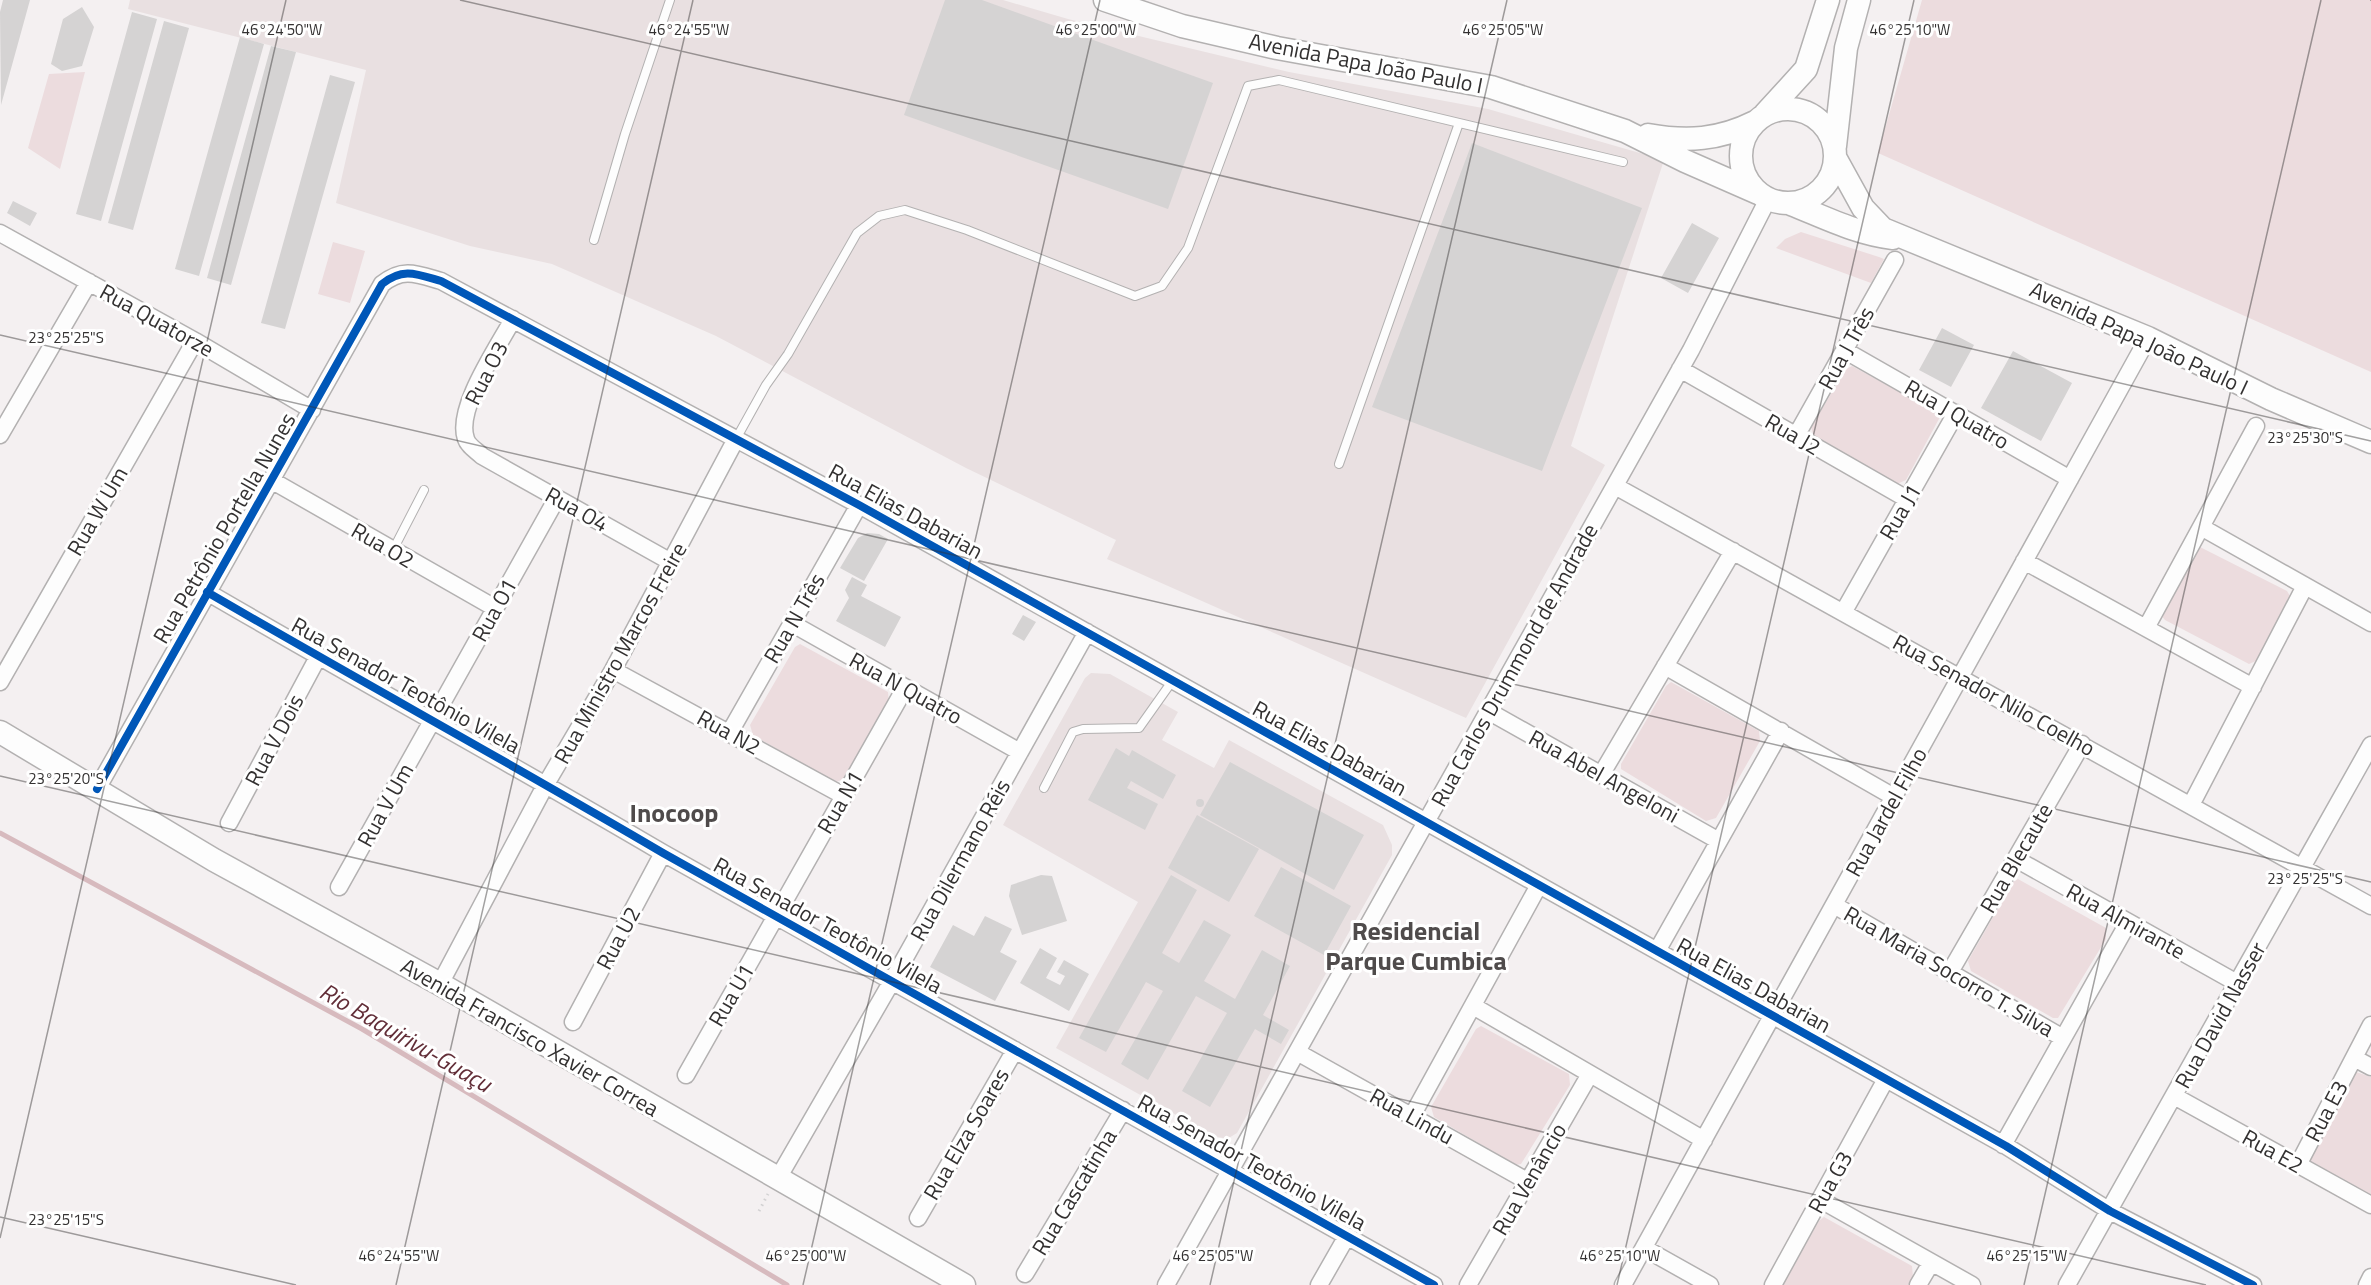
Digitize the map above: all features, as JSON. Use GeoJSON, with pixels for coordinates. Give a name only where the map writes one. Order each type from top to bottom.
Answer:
{"type":"FeatureCollection","features":[{"type":"Feature","properties":{"kind":"main road","name":"Avenida Papa João Paulo I"},"geometry":{"type":"LineString","coordinates":[[1105,0],[1182,26],[1276,48],[1491,87],[1625,131],[1676,140],[1698,140],[1721,136],[1759,119]]}},
{"type":"Feature","properties":{"kind":"main road"},"geometry":{"type":"LineString","coordinates":[[1827,0],[1806,69],[1759,119],[1743,142],[1741,164],[1750,185],[1763,196],[1791,204],[1812,197],[1822,190],[1833,171],[1846,48],[1859,0]]}},
{"type":"Feature","properties":{"kind":"main road"},"geometry":{"type":"LineString","coordinates":[[1759,119],[1785,109],[1808,113],[1826,127],[1835,154]]}},
{"type":"Feature","properties":{"kind":"main road","name":"Avenida Papa João Paulo I"},"geometry":{"type":"LineString","coordinates":[[1625,131],[1763,196]]}},
{"type":"Feature","properties":{"kind":"main road","name":"Avenida Papa João Paulo I"},"geometry":{"type":"LineString","coordinates":[[1835,154],[1863,208],[1900,250]]}},
{"type":"Feature","properties":{"kind":"main road","name":"Avenida Papa João Paulo I"},"geometry":{"type":"LineString","coordinates":[[1791,204],[1874,236],[1900,250],[1992,272],[2148,338],[2271,399],[2371,442]]}},
{"type":"Feature","properties":{"kind":"main road","name":"Avenida Francisco Xavier Correa"},"geometry":{"type":"LineString","coordinates":[[0,732],[214,860],[440,984],[777,1180],[964,1285]]}},
{"type":"Feature","properties":{"kind":"street","name":"Rua Carlos Drummond de Andrade"},"geometry":{"type":"LineString","coordinates":[[1166,1285],[1680,369],[1763,196]]}},
{"type":"Feature","properties":{"kind":"street","name":"Rua Quatorze"},"geometry":{"type":"LineString","coordinates":[[0,233],[195,341],[312,410]]}},
{"type":"Feature","properties":{"kind":"street","name":"Rua J Três"},"geometry":{"type":"LineString","coordinates":[[1797,436],[1900,250]]}},
{"type":"Feature","properties":{"kind":"street","name":"Rua Elias Dabarian"},"geometry":{"type":"LineString","coordinates":[[382,284],[394,274],[414,273],[441,281],[513,319],[859,505],[1427,822],[2002,1145],[2228,1279],[2253,1285]]}},
{"type":"Feature","properties":{"kind":"street"},"geometry":{"type":"LineString","coordinates":[[0,435],[89,282]]}},
{"type":"Feature","properties":{"kind":"street","name":"Rua Petrônio Portella Nunes"},"geometry":{"type":"LineString","coordinates":[[97,789],[382,284]]}},
{"type":"Feature","properties":{"kind":"street","name":"Rua O3"},"geometry":{"type":"LineString","coordinates":[[482,456],[466,442],[463,426],[466,408],[513,319]]}},
{"type":"Feature","properties":{"kind":"street","name":"Rua Jardel Filho"},"geometry":{"type":"LineString","coordinates":[[1623,1285],[2148,338]]}},
{"type":"Feature","properties":{"kind":"street","name":"Rua W Um"},"geometry":{"type":"LineString","coordinates":[[0,682],[195,341]]}},
{"type":"Feature","properties":{"kind":"street","name":"Rua J Quatro"},"geometry":{"type":"LineString","coordinates":[[1845,350],[2070,479]]}},
{"type":"Feature","properties":{"kind":"street","name":"Rua J2"},"geometry":{"type":"LineString","coordinates":[[1680,369],[1907,499]]}},
{"type":"Feature","properties":{"kind":"street","name":"Rua J1"},"geometry":{"type":"LineString","coordinates":[[1844,612],[1956,413]]}},
{"type":"Feature","properties":{"kind":"street"},"geometry":{"type":"LineString","coordinates":[[2146,628],[2256,426]]}},
{"type":"Feature","properties":{"kind":"street","name":"Rua Ministro Marcos Freire"},"geometry":{"type":"LineString","coordinates":[[440,984],[546,784],[613,670],[736,439]]}},
{"type":"Feature","properties":{"kind":"street","name":"Rua O4"},"geometry":{"type":"LineString","coordinates":[[482,456],[671,562]]}},
{"type":"Feature","properties":{"kind":"street","name":"Rua O2"},"geometry":{"type":"LineString","coordinates":[[271,480],[495,608]]}},
{"type":"Feature","properties":{"kind":"street","name":"Rua Senador Nilo Coelho"},"geometry":{"type":"LineString","coordinates":[[1615,486],[2371,906]]}},
{"type":"Feature","properties":{"kind":"street","name":"Rua O1"},"geometry":{"type":"LineString","coordinates":[[431,723],[557,498]]}},
{"type":"Feature","properties":{"kind":"street","name":"Rua N Três"},"geometry":{"type":"LineString","coordinates":[[730,732],[859,505]]}},
{"type":"Feature","properties":{"kind":"street"},"geometry":{"type":"LineString","coordinates":[[2201,527],[2371,623]]}},
{"type":"Feature","properties":{"kind":"street"},"geometry":{"type":"LineString","coordinates":[[1601,775],[1733,551]]}},
{"type":"Feature","properties":{"kind":"street"},"geometry":{"type":"LineString","coordinates":[[2024,561],[2253,687]]}},
{"type":"Feature","properties":{"kind":"street"},"geometry":{"type":"LineString","coordinates":[[2191,805],[2305,586]]}},
{"type":"Feature","properties":{"kind":"street","name":"Rua Senador Teotônio Vilela"},"geometry":{"type":"LineString","coordinates":[[207,592],[431,723],[546,784],[663,853],[1434,1285]]}},
{"type":"Feature","properties":{"kind":"street","name":"Rua N Quatro"},"geometry":{"type":"LineString","coordinates":[[791,624],[1020,752]]}},
{"type":"Feature","properties":{"kind":"street","name":"Rua Dilermano Réis"},"geometry":{"type":"LineString","coordinates":[[777,1180],[892,981],[1087,632]]}},
{"type":"Feature","properties":{"kind":"street","name":"Rua V Dois"},"geometry":{"type":"LineString","coordinates":[[230,823],[318,657]]}},
{"type":"Feature","properties":{"kind":"street"},"geometry":{"type":"LineString","coordinates":[[1665,666],[1893,797]]}},
{"type":"Feature","properties":{"kind":"street","name":"Rua N2"},"geometry":{"type":"LineString","coordinates":[[613,670],[844,796]]}},
{"type":"Feature","properties":{"kind":"street","name":"Rua N1"},"geometry":{"type":"LineString","coordinates":[[776,916],[905,688]]}},
{"type":"Feature","properties":{"kind":"street","name":"Rua Abel Angeloni"},"geometry":{"type":"LineString","coordinates":[[1488,711],[1719,841]]}},
{"type":"Feature","properties":{"kind":"street","name":"Rua V Um"},"geometry":{"type":"LineString","coordinates":[[339,887],[431,723]]}},
{"type":"Feature","properties":{"kind":"street"},"geometry":{"type":"LineString","coordinates":[[1657,951],[1781,731]]}},
{"type":"Feature","properties":{"kind":"street","name":"Rua Blecaute"},"geometry":{"type":"LineString","coordinates":[[1950,972],[2082,744]]}},
{"type":"Feature","properties":{"kind":"street","name":"Rua David Nasser"},"geometry":{"type":"LineString","coordinates":[[2067,1285],[2369,752]]}},
{"type":"Feature","properties":{"kind":"street","name":"Rua U2"},"geometry":{"type":"LineString","coordinates":[[573,1022],[663,853]]}},
{"type":"Feature","properties":{"kind":"street","name":"Rua Almirante"},"geometry":{"type":"LineString","coordinates":[[2016,859],[2237,983]]}},
{"type":"Feature","properties":{"kind":"street"},"geometry":{"type":"LineString","coordinates":[[1412,1116],[1539,885]]}},
{"type":"Feature","properties":{"kind":"street","name":"Rua Maria Socorro T. Silva"},"geometry":{"type":"LineString","coordinates":[[1834,905],[2063,1038]]}},
{"type":"Feature","properties":{"kind":"street","name":"Rua U1"},"geometry":{"type":"LineString","coordinates":[[686,1075],[776,916]]}},
{"type":"Feature","properties":{"kind":"street"},"geometry":{"type":"LineString","coordinates":[[2002,1145],[2127,923]]}},
{"type":"Feature","properties":{"kind":"street"},"geometry":{"type":"LineString","coordinates":[[1473,1006],[1704,1140]]}},
{"type":"Feature","properties":{"kind":"street","name":"Rua E3"},"geometry":{"type":"LineString","coordinates":[[2298,1165],[2371,1025]]}},
{"type":"Feature","properties":{"kind":"street","name":"Rua Elza Soares"},"geometry":{"type":"LineString","coordinates":[[918,1218],[1015,1050]]}},
{"type":"Feature","properties":{"kind":"street","name":"Rua Lindu"},"geometry":{"type":"LineString","coordinates":[[1297,1052],[1527,1181]]}},
{"type":"Feature","properties":{"kind":"street"},"geometry":{"type":"LineString","coordinates":[[2354,1058],[2371,1067]]}},
{"type":"Feature","properties":{"kind":"street","name":"Rua Venâncio"},"geometry":{"type":"LineString","coordinates":[[1468,1285],[1590,1074]]}},
{"type":"Feature","properties":{"kind":"street","name":"Rua G3"},"geometry":{"type":"LineString","coordinates":[[1773,1285],[1886,1079]]}},
{"type":"Feature","properties":{"kind":"street","name":"Rua E2"},"geometry":{"type":"LineString","coordinates":[[2174,1096],[2371,1205]]}},
{"type":"Feature","properties":{"kind":"street","name":"Rua Cascatinha"},"geometry":{"type":"LineString","coordinates":[[1025,1274],[1123,1110]]}},
{"type":"Feature","properties":{"kind":"street"},"geometry":{"type":"LineString","coordinates":[[1821,1200],[1972,1285]]}},
{"type":"Feature","properties":{"kind":"street"},"geometry":{"type":"LineString","coordinates":[[1319,1285],[1347,1236]]}},
{"type":"Feature","properties":{"kind":"street"},"geometry":{"type":"LineString","coordinates":[[1644,1248],[1710,1285]]}},
{"type":"Feature","properties":{"kind":"street"},"geometry":{"type":"LineString","coordinates":[[1918,1285],[1931,1263]]}},
{"type":"Feature","properties":{"kind":"street"},"geometry":{"type":"LineString","coordinates":[[2367,1285],[2371,1277]]}},
{"type":"Feature","properties":{"kind":"lane"},"geometry":{"type":"LineString","coordinates":[[594,240],[625,134],[670,0]]}},
{"type":"Feature","properties":{"kind":"lane","name":"Rua Ministro Marcos Freire"},"geometry":{"type":"LineString","coordinates":[[736,439],[766,385],[788,354],[856,233],[879,216],[904,210],[967,230],[1135,296],[1162,286],[1188,248],[1248,86],[1279,80],[1459,123]]}},
{"type":"Feature","properties":{"kind":"lane"},"geometry":{"type":"LineString","coordinates":[[1339,464],[1459,123],[1623,162]]}},
{"type":"Feature","properties":{"kind":"lane"},"geometry":{"type":"LineString","coordinates":[[392,550],[424,490]]}},
{"type":"Feature","properties":{"kind":"lane"},"geometry":{"type":"LineString","coordinates":[[1044,788],[1074,732],[1083,729],[1139,728],[1173,680]]}},
{"type":"Feature","properties":{"kind":"shaded area"},"geometry":{"type":"Polygon","coordinates":[[[130,0],[1003,0],[1068,19],[1289,72],[1488,109],[1664,160],[1571,446],[1605,465],[1466,718],[1107,559],[1116,540],[966,468],[716,336],[552,264],[470,246],[336,203],[366,70],[128,9],[130,0]]]}},
{"type":"Feature","properties":{"kind":"shaded area"},"geometry":{"type":"Polygon","coordinates":[[[1922,0],[2371,0],[2371,372],[1878,153],[1922,0]]]}},
{"type":"Feature","properties":{"kind":"shaded area"},"geometry":{"type":"Polygon","coordinates":[[[85,72],[60,169],[28,148],[49,74],[85,72]]]}},
{"type":"Feature","properties":{"kind":"shaded area"},"geometry":{"type":"Polygon","coordinates":[[[1801,232],[1884,259],[1871,283],[1776,248],[1785,239],[1801,232]]]}},
{"type":"Feature","properties":{"kind":"shaded area"},"geometry":{"type":"Polygon","coordinates":[[[333,242],[365,251],[350,303],[318,294],[333,242]]]}},
{"type":"Feature","properties":{"kind":"shaded area"},"geometry":{"type":"Polygon","coordinates":[[[1852,366],[1937,412],[1940,417],[1906,480],[1897,484],[1814,437],[1811,427],[1846,369],[1852,366]]]}},
{"type":"Feature","properties":{"kind":"shaded area"},"geometry":{"type":"Polygon","coordinates":[[[2200,547],[2287,591],[2290,596],[2258,660],[2249,664],[2165,620],[2161,615],[2194,551],[2200,547]]]}},
{"type":"Feature","properties":{"kind":"shaded area"},"geometry":{"type":"Polygon","coordinates":[[[800,644],[888,692],[889,703],[845,779],[835,782],[753,735],[750,725],[795,647],[800,644]]]}},
{"type":"Feature","properties":{"kind":"shaded area"},"geometry":{"type":"Polygon","coordinates":[[[1091,673],[1110,674],[1178,712],[1162,740],[1214,768],[1229,740],[1383,825],[1392,845],[1392,855],[1237,1133],[1227,1139],[1214,1136],[1056,1048],[1138,902],[1003,825],[1085,678],[1091,673]]]}},
{"type":"Feature","properties":{"kind":"shaded area"},"geometry":{"type":"Polygon","coordinates":[[[1671,682],[1759,731],[1760,741],[1716,818],[1706,821],[1621,769],[1621,764],[1666,686],[1671,682]]]}},
{"type":"Feature","properties":{"kind":"shaded area"},"geometry":{"type":"Polygon","coordinates":[[[2018,879],[2106,928],[2106,939],[2058,1018],[2053,1018],[1971,971],[1968,961],[2013,882],[2018,879]]]}},
{"type":"Feature","properties":{"kind":"shaded area"},"geometry":{"type":"Polygon","coordinates":[[[1481,1026],[1569,1074],[1570,1085],[1521,1164],[1516,1165],[1434,1117],[1431,1107],[1476,1029],[1481,1026]]]}},
{"type":"Feature","properties":{"kind":"shaded area"},"geometry":{"type":"Polygon","coordinates":[[[2356,1072],[2371,1077],[2371,1196],[2312,1164],[2309,1160],[2352,1075],[2356,1072]]]}},
{"type":"Feature","properties":{"kind":"shaded area"},"geometry":{"type":"Polygon","coordinates":[[[1824,1217],[1912,1266],[1913,1277],[1908,1285],[1782,1285],[1819,1221],[1824,1217]]]}},
{"type":"Feature","properties":{"kind":"building"},"geometry":{"type":"Polygon","coordinates":[[[3,0],[30,0],[1,105],[0,12],[3,0]]]}},
{"type":"Feature","properties":{"kind":"building"},"geometry":{"type":"Polygon","coordinates":[[[945,0],[982,0],[1213,83],[1168,209],[904,115],[945,0]]]}},
{"type":"Feature","properties":{"kind":"building"},"geometry":{"type":"Polygon","coordinates":[[[82,7],[94,27],[82,66],[62,71],[51,64],[63,19],[82,7]]]}},
{"type":"Feature","properties":{"kind":"building"},"geometry":{"type":"Polygon","coordinates":[[[132,12],[157,19],[101,221],[76,214],[132,12]]]}},
{"type":"Feature","properties":{"kind":"building"},"geometry":{"type":"Polygon","coordinates":[[[164,21],[189,28],[133,230],[108,223],[164,21]]]}},
{"type":"Feature","properties":{"kind":"building"},"geometry":{"type":"Polygon","coordinates":[[[240,37],[264,44],[199,276],[175,269],[240,37]]]}},
{"type":"Feature","properties":{"kind":"building"},"geometry":{"type":"Polygon","coordinates":[[[271,46],[296,52],[231,285],[207,278],[271,46]]]}},
{"type":"Feature","properties":{"kind":"building"},"geometry":{"type":"Polygon","coordinates":[[[330,75],[355,82],[285,329],[261,323],[330,75]]]}},
{"type":"Feature","properties":{"kind":"building"},"geometry":{"type":"Polygon","coordinates":[[[1472,143],[1642,208],[1542,471],[1372,407],[1472,143]]]}},
{"type":"Feature","properties":{"kind":"building"},"geometry":{"type":"Polygon","coordinates":[[[13,201],[37,213],[30,226],[7,213],[13,201]]]}},
{"type":"Feature","properties":{"kind":"building"},"geometry":{"type":"Polygon","coordinates":[[[1692,223],[1719,238],[1688,293],[1661,278],[1692,223]]]}},
{"type":"Feature","properties":{"kind":"building"},"geometry":{"type":"Polygon","coordinates":[[[1942,328],[1974,345],[1951,387],[1919,370],[1942,328]]]}},
{"type":"Feature","properties":{"kind":"building"},"geometry":{"type":"Polygon","coordinates":[[[2013,351],[2072,383],[2041,441],[1981,408],[2013,351]]]}},
{"type":"Feature","properties":{"kind":"building"},"geometry":{"type":"Polygon","coordinates":[[[867,533],[879,534],[888,539],[864,581],[840,568],[858,538],[867,533]]]}},
{"type":"Feature","properties":{"kind":"building"},"geometry":{"type":"Polygon","coordinates":[[[852,577],[867,585],[861,596],[901,617],[885,647],[836,621],[849,598],[845,590],[852,577]]]}},
{"type":"Feature","properties":{"kind":"building"},"geometry":{"type":"Polygon","coordinates":[[[1023,615],[1036,622],[1024,641],[1012,634],[1023,615]]]}},
{"type":"Feature","properties":{"kind":"building"},"geometry":{"type":"Polygon","coordinates":[[[1116,748],[1129,756],[1132,750],[1176,775],[1163,799],[1131,781],[1127,788],[1158,804],[1145,830],[1088,800],[1116,748]]]}},
{"type":"Feature","properties":{"kind":"building"},"geometry":{"type":"Polygon","coordinates":[[[1230,762],[1364,835],[1334,890],[1200,815],[1230,762]]]}},
{"type":"Feature","properties":{"kind":"building"},"geometry":{"type":"Polygon","coordinates":[[[1200,799],[1204,803],[1200,807],[1196,803],[1200,799]]]}},
{"type":"Feature","properties":{"kind":"building"},"geometry":{"type":"Polygon","coordinates":[[[1197,815],[1259,849],[1229,902],[1168,868],[1197,815]]]}},
{"type":"Feature","properties":{"kind":"building"},"geometry":{"type":"Polygon","coordinates":[[[1281,867],[1351,906],[1324,955],[1254,916],[1281,867]]]}},
{"type":"Feature","properties":{"kind":"building"},"geometry":{"type":"Polygon","coordinates":[[[1041,875],[1052,876],[1067,921],[1022,935],[1009,896],[1011,885],[1041,875]]]}},
{"type":"Feature","properties":{"kind":"building"},"geometry":{"type":"Polygon","coordinates":[[[1171,875],[1197,890],[1162,953],[1179,963],[1204,920],[1231,935],[1204,981],[1235,999],[1262,950],[1290,966],[1263,1015],[1289,1030],[1281,1044],[1255,1029],[1210,1107],[1182,1091],[1227,1013],[1196,996],[1148,1080],[1121,1064],[1163,991],[1146,982],[1106,1052],[1079,1038],[1171,875]]]}},
{"type":"Feature","properties":{"kind":"building"},"geometry":{"type":"Polygon","coordinates":[[[985,916],[1012,929],[1000,952],[1017,961],[995,1001],[930,967],[953,925],[974,936],[985,916]]]}},
{"type":"Feature","properties":{"kind":"building"},"geometry":{"type":"Polygon","coordinates":[[[1040,948],[1057,958],[1046,978],[1060,985],[1065,976],[1057,972],[1064,960],[1089,974],[1069,1011],[1020,983],[1040,948]]]}},
{"type":"Feature","properties":{"kind":"waterway","name":"Rio Baquirivu-Guaçu"},"geometry":{"type":"LineString","coordinates":[[0,833],[362,1029],[787,1285]]}},
{"type":"Feature","properties":{"kind":"cycle path"},"geometry":{"type":"LineString","coordinates":[[97,789],[382,284],[397,275],[417,274],[441,281],[859,505],[2006,1146],[2110,1211],[2253,1285]]}},
{"type":"Feature","properties":{"kind":"cycle path"},"geometry":{"type":"LineString","coordinates":[[207,592],[663,853],[1434,1285]]}},
{"type":"Feature","properties":{"kind":"district","name":"Inocoop"},"geometry":{"type":"Point","coordinates":[674,812]}},
{"type":"Feature","properties":{"kind":"district","name":"Residencial Parque Cumbica"},"geometry":{"type":"Point","coordinates":[1416,945]}}]}
